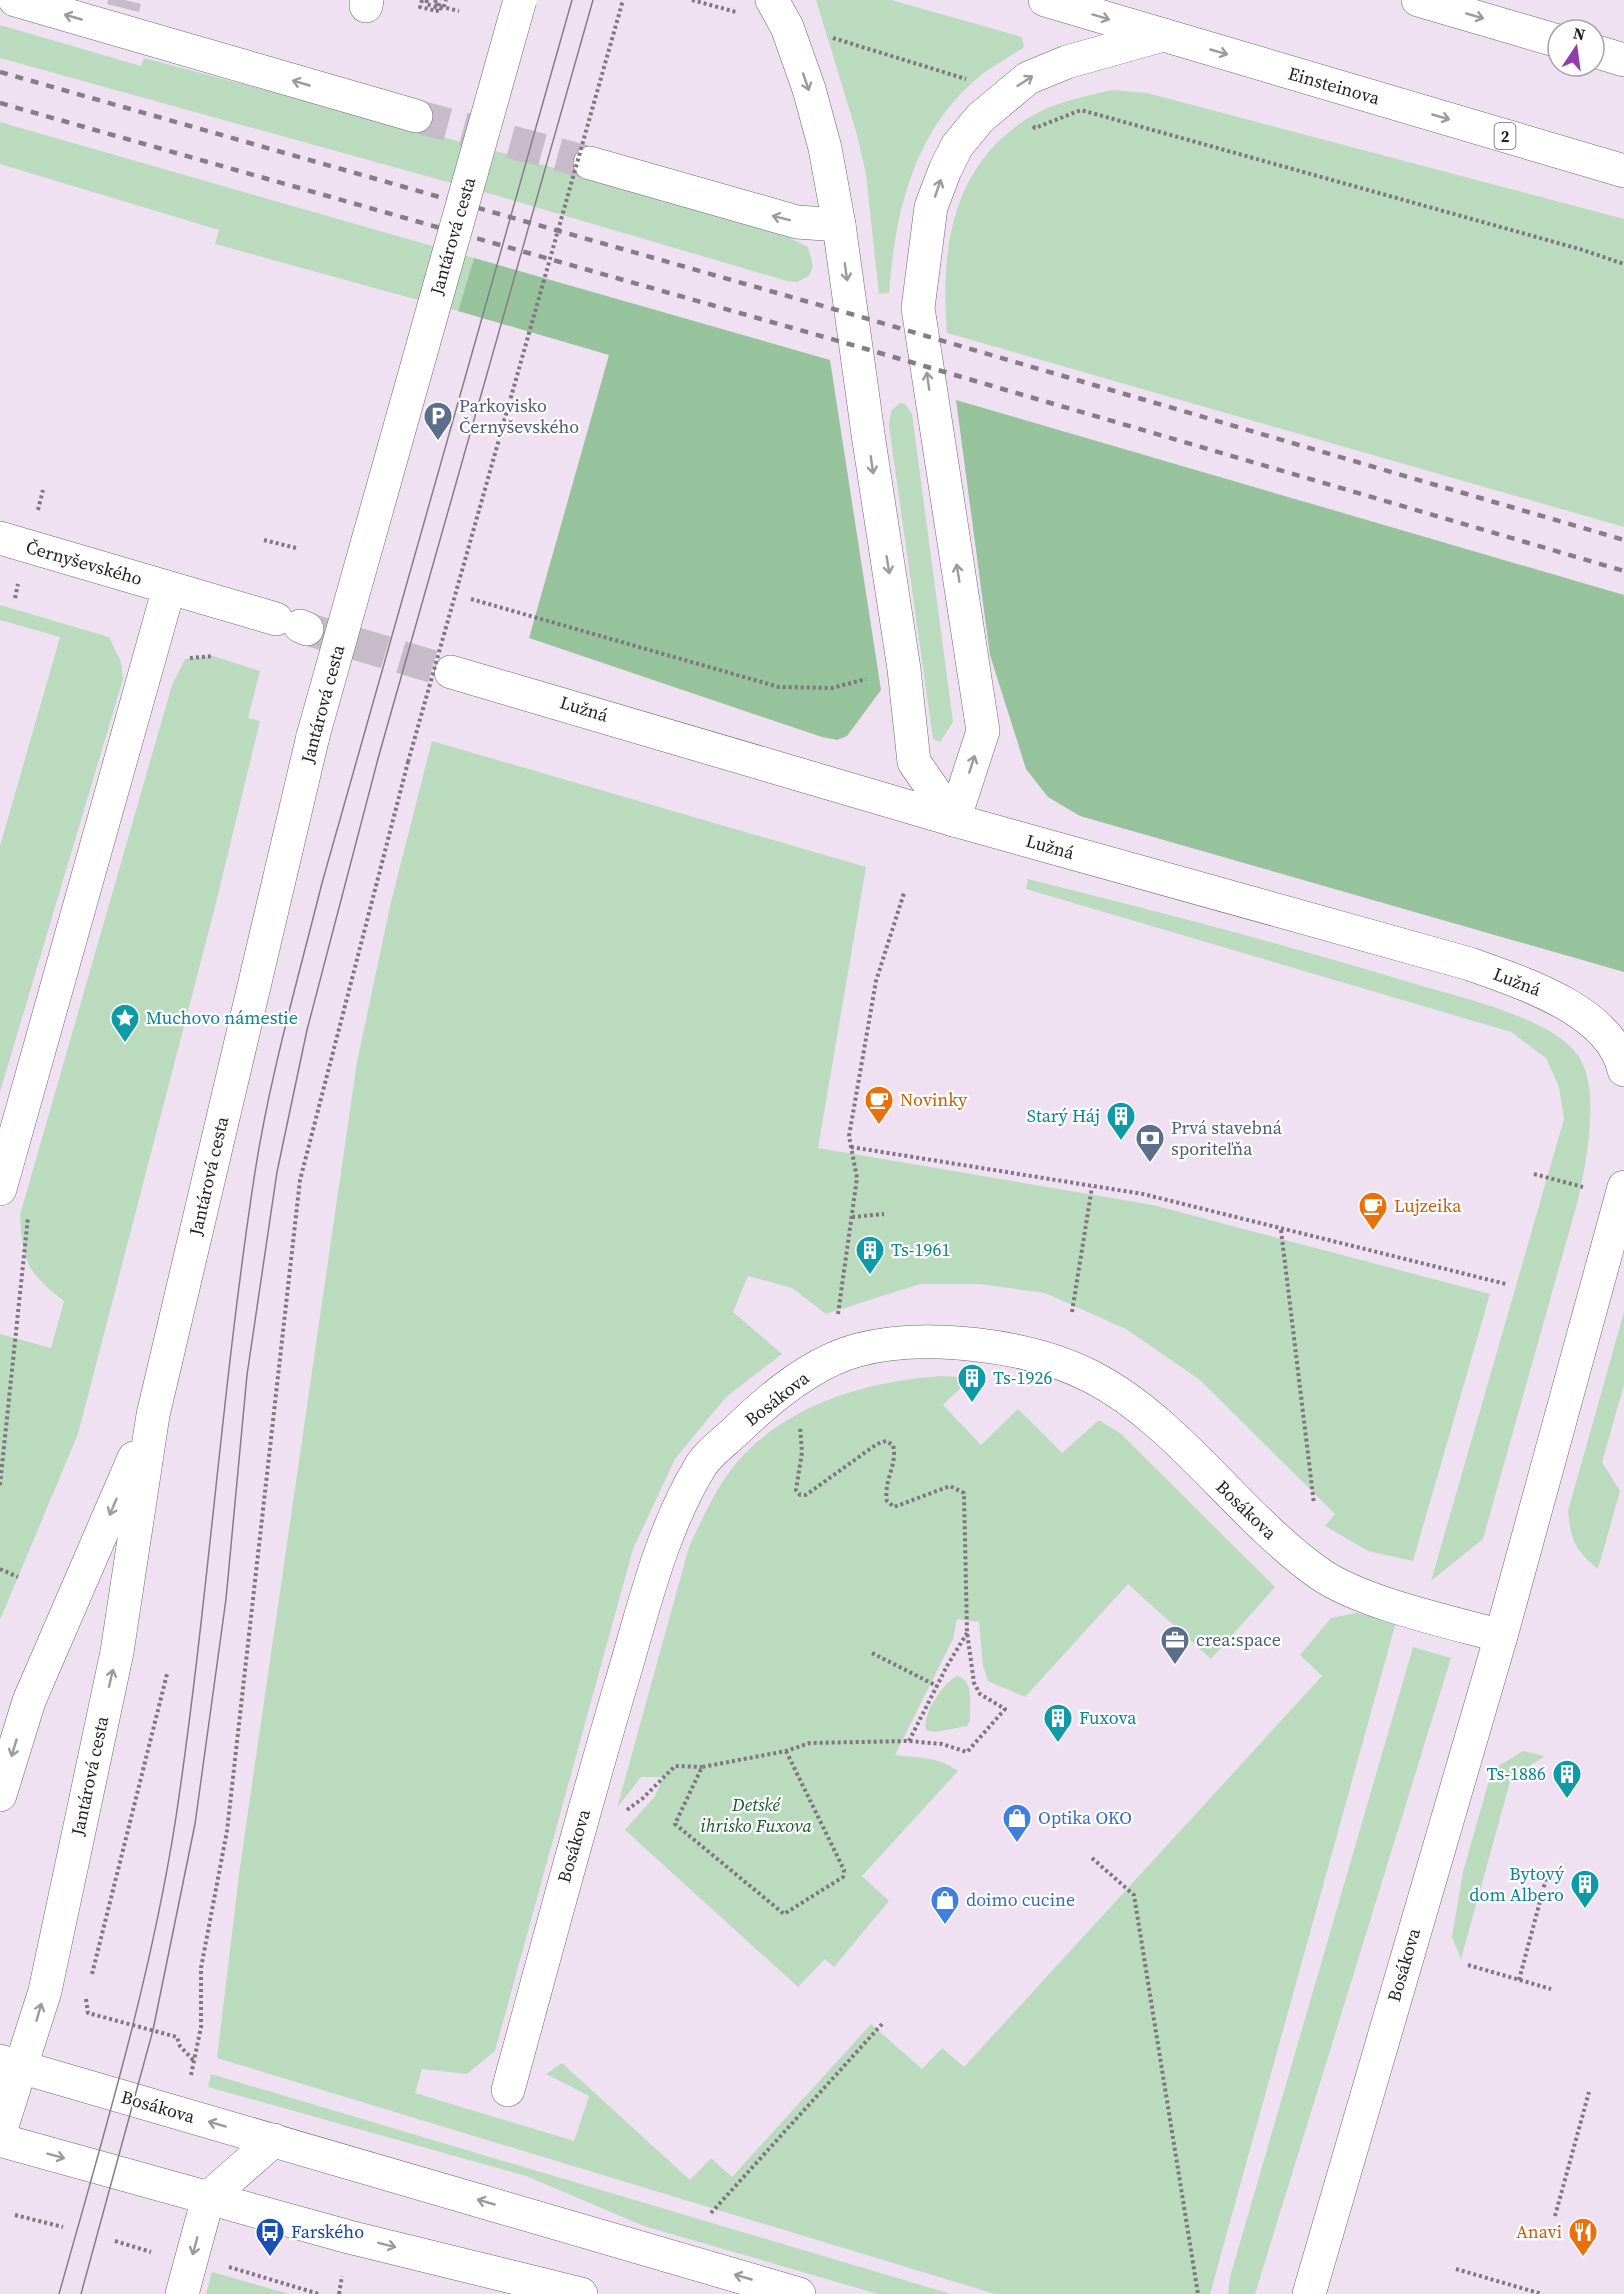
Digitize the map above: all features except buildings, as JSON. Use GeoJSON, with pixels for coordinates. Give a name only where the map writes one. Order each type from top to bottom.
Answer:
{"type":"FeatureCollection","features":[{"type":"Feature","properties":{"kind":"main road"},"geometry":{"type":"LineString","coordinates":[[15,0],[416,116]]}},
{"type":"Feature","properties":{"kind":"main road","name":"Jantárová cesta"},"geometry":{"type":"LineString","coordinates":[[0,2132],[11,2065],[45,1991],[117,1652],[153,1415],[313,736],[520,0]]}},
{"type":"Feature","properties":{"kind":"main road","name":"Einsteinova"},"geometry":{"type":"LineString","coordinates":[[1045,0],[1624,171]]}},
{"type":"Feature","properties":{"kind":"main road"},"geometry":{"type":"LineString","coordinates":[[1418,0],[1546,37]]}},
{"type":"Feature","properties":{"kind":"main road"},"geometry":{"type":"LineString","coordinates":[[123,8],[123,22],[150,38]]}},
{"type":"Feature","properties":{"kind":"main road"},"geometry":{"type":"LineString","coordinates":[[779,13],[809,89],[825,148],[839,225],[868,441],[904,669],[914,762],[954,820]]}},
{"type":"Feature","properties":{"kind":"main road"},"geometry":{"type":"LineString","coordinates":[[954,820],[983,731],[918,308],[922,263],[932,207],[945,170],[957,146],[1000,100],[1028,78],[1067,62],[1163,35]]}},
{"type":"Feature","properties":{"kind":"main road"},"geometry":{"type":"LineString","coordinates":[[1606,55],[1624,60]]}},
{"type":"Feature","properties":{"kind":"main road"},"geometry":{"type":"LineString","coordinates":[[590,163],[786,220],[839,225]]}},
{"type":"Feature","properties":{"kind":"main road","name":"Černyševského"},"geometry":{"type":"LineString","coordinates":[[0,538],[169,588]]}},
{"type":"Feature","properties":{"kind":"main road"},"geometry":{"type":"LineString","coordinates":[[0,1189],[169,588],[294,625]]}},
{"type":"Feature","properties":{"kind":"main road","name":"Lužná"},"geometry":{"type":"LineString","coordinates":[[451,672],[954,820],[1495,973],[1539,989],[1575,1008],[1605,1036],[1623,1065]]}},
{"type":"Feature","properties":{"kind":"main road","name":"Bosákova"},"geometry":{"type":"LineString","coordinates":[[1309,2294],[1501,1636],[1623,1192]]}},
{"type":"Feature","properties":{"kind":"main road","name":"Bosákova"},"geometry":{"type":"LineString","coordinates":[[508,2090],[566,1871],[663,1543],[701,1464],[765,1403],[801,1376],[858,1350],[930,1341],[1024,1352],[1091,1376],[1145,1411],[1279,1542],[1324,1577],[1350,1590],[1501,1636]]}},
{"type":"Feature","properties":{"kind":"main road","name":"Jantárová cesta"},"geometry":{"type":"LineString","coordinates":[[0,1795],[29,1701],[153,1415]]}},
{"type":"Feature","properties":{"kind":"main road","name":"Bosákova"},"geometry":{"type":"LineString","coordinates":[[11,2065],[799,2294]]}},
{"type":"Feature","properties":{"kind":"main road"},"geometry":{"type":"LineString","coordinates":[[0,2140],[349,2237],[581,2294]]}},
{"type":"Feature","properties":{"kind":"main road"},"geometry":{"type":"LineString","coordinates":[[182,2294],[208,2198],[274,2140]]}},
{"type":"Feature","properties":{"kind":"path"},"geometry":{"type":"LineString","coordinates":[[422,0],[420,7],[437,11],[441,0]]}},
{"type":"Feature","properties":{"kind":"path"},"geometry":{"type":"LineString","coordinates":[[427,0],[426,4],[443,9],[446,0]]}},
{"type":"Feature","properties":{"kind":"path"},"geometry":{"type":"LineString","coordinates":[[435,0],[434,5],[459,11]]}},
{"type":"Feature","properties":{"kind":"path"},"geometry":{"type":"LineString","coordinates":[[86,1998],[88,2013],[177,2037],[180,2046],[195,2061],[201,2027],[201,1968],[227,1831],[300,1180],[408,762],[623,0]]}},
{"type":"Feature","properties":{"kind":"path"},"geometry":{"type":"LineString","coordinates":[[692,0],[779,13],[974,81],[1035,128],[1082,110],[1583,250],[1624,264]]}},
{"type":"Feature","properties":{"kind":"path"},"geometry":{"type":"LineString","coordinates":[[264,540],[296,548]]}},
{"type":"Feature","properties":{"kind":"path"},"geometry":{"type":"LineString","coordinates":[[471,599],[779,687],[832,688],[904,669]]}},
{"type":"Feature","properties":{"kind":"path"},"geometry":{"type":"LineString","coordinates":[[838,1318],[857,1178],[849,1136],[876,981],[904,893]]}},
{"type":"Feature","properties":{"kind":"path"},"geometry":{"type":"LineString","coordinates":[[851,1147],[1143,1194],[1506,1284]]}},
{"type":"Feature","properties":{"kind":"path"},"geometry":{"type":"LineString","coordinates":[[1534,1174],[1623,1192]]}},
{"type":"Feature","properties":{"kind":"path"},"geometry":{"type":"LineString","coordinates":[[1072,1312],[1092,1187]]}},
{"type":"Feature","properties":{"kind":"path"},"geometry":{"type":"LineString","coordinates":[[0,1485],[28,1214]]}},
{"type":"Feature","properties":{"kind":"path"},"geometry":{"type":"LineString","coordinates":[[852,1217],[884,1214]]}},
{"type":"Feature","properties":{"kind":"path"},"geometry":{"type":"LineString","coordinates":[[1281,1230],[1314,1504]]}},
{"type":"Feature","properties":{"kind":"path"},"geometry":{"type":"LineString","coordinates":[[643,1798],[675,1766],[702,1767],[786,1751],[810,1743],[909,1741],[942,1744],[967,1752],[1005,1709],[980,1694],[974,1683],[967,1632],[964,1493],[950,1486],[894,1507],[887,1501],[885,1493],[895,1453],[893,1445],[886,1441],[877,1443],[806,1495],[800,1495],[796,1490],[802,1452],[800,1424]]}},
{"type":"Feature","properties":{"kind":"path"},"geometry":{"type":"LineString","coordinates":[[0,1569],[18,1577]]}},
{"type":"Feature","properties":{"kind":"path"},"geometry":{"type":"LineString","coordinates":[[909,1741],[967,1632]]}},
{"type":"Feature","properties":{"kind":"path"},"geometry":{"type":"LineString","coordinates":[[872,1653],[937,1686]]}},
{"type":"Feature","properties":{"kind":"path"},"geometry":{"type":"LineString","coordinates":[[92,1975],[167,1674]]}},
{"type":"Feature","properties":{"kind":"path"},"geometry":{"type":"LineString","coordinates":[[702,1767],[675,1824],[784,1914],[843,1877],[844,1870],[786,1751]]}},
{"type":"Feature","properties":{"kind":"path"},"geometry":{"type":"LineString","coordinates":[[1092,1858],[1134,1895],[1198,2294]]}},
{"type":"Feature","properties":{"kind":"path"},"geometry":{"type":"LineString","coordinates":[[1519,1980],[1546,1879],[1553,1880]]}},
{"type":"Feature","properties":{"kind":"path"},"geometry":{"type":"LineString","coordinates":[[1468,1965],[1551,1989]]}},
{"type":"Feature","properties":{"kind":"path"},"geometry":{"type":"LineString","coordinates":[[711,2213],[882,2024]]}},
{"type":"Feature","properties":{"kind":"path"},"geometry":{"type":"LineString","coordinates":[[1555,2216],[1589,2092]]}},
{"type":"Feature","properties":{"kind":"path"},"geometry":{"type":"LineString","coordinates":[[15,2215],[63,2227]]}},
{"type":"Feature","properties":{"kind":"path"},"geometry":{"type":"LineString","coordinates":[[115,2241],[151,2252]]}},
{"type":"Feature","properties":{"kind":"path"},"geometry":{"type":"LineString","coordinates":[[223,2265],[320,2294]]}},
{"type":"Feature","properties":{"kind":"path"},"geometry":{"type":"LineString","coordinates":[[1456,2270],[1542,2294]]}},
{"type":"Feature","properties":{"kind":"path"},"geometry":{"type":"LineString","coordinates":[[339,2294],[342,2276]]}},
{"type":"Feature","properties":{"kind":"green space"},"geometry":{"type":"Polygon","coordinates":[[[816,0],[891,0],[1022,37],[1024,47],[980,76],[953,102],[935,126],[921,152],[902,206],[889,293],[879,294],[866,174],[856,131],[816,0]]]}},
{"type":"Feature","properties":{"kind":"green space"},"geometry":{"type":"Polygon","coordinates":[[[0,25],[141,66],[144,58],[503,153],[786,236],[808,247],[813,266],[809,276],[797,282],[787,281],[491,194],[0,58],[0,25]]]}},
{"type":"Feature","properties":{"kind":"green space"},"geometry":{"type":"Polygon","coordinates":[[[1112,90],[1147,93],[1624,219],[1624,527],[947,333],[946,268],[950,237],[958,207],[970,180],[987,155],[1009,132],[1037,113],[1064,102],[1112,90]]]}},
{"type":"Feature","properties":{"kind":"green space"},"geometry":{"type":"Polygon","coordinates":[[[0,122],[474,258],[458,311],[215,244],[219,230],[0,164],[0,122]]]}},
{"type":"Feature","properties":{"kind":"green space"},"geometry":{"type":"Polygon","coordinates":[[[474,258],[830,360],[881,690],[847,736],[837,740],[822,737],[529,638],[609,355],[458,311],[474,258]]]}},
{"type":"Feature","properties":{"kind":"green space"},"geometry":{"type":"Polygon","coordinates":[[[956,400],[1624,595],[1624,972],[1080,816],[1048,797],[1026,769],[990,655],[956,400]]]}},
{"type":"Feature","properties":{"kind":"green space"},"geometry":{"type":"Polygon","coordinates":[[[900,403],[905,404],[912,414],[953,722],[940,742],[933,739],[889,426],[891,411],[900,403]]]}},
{"type":"Feature","properties":{"kind":"green space"},"geometry":{"type":"Polygon","coordinates":[[[0,605],[109,637],[121,662],[123,679],[0,1092],[0,846],[60,637],[0,620],[0,605]]]}},
{"type":"Feature","properties":{"kind":"green space","name":"Muchovo námestie"},"geometry":{"type":"Polygon","coordinates":[[[213,656],[260,671],[248,718],[260,721],[215,907],[78,1434],[0,1620],[0,1334],[51,1348],[64,1301],[42,1282],[29,1265],[23,1244],[20,1215],[172,685],[185,659],[213,656]]]}},
{"type":"Feature","properties":{"kind":"green space"},"geometry":{"type":"Polygon","coordinates":[[[432,741],[866,867],[818,1148],[1153,1205],[1490,1294],[1413,1561],[1368,1551],[1325,1526],[1335,1514],[1200,1380],[1126,1329],[1045,1293],[980,1284],[920,1284],[826,1314],[792,1288],[748,1276],[733,1312],[782,1354],[726,1397],[675,1459],[633,1549],[495,2051],[467,2074],[422,2069],[415,2093],[574,2141],[589,2096],[546,2074],[562,2063],[690,2180],[711,2158],[732,2177],[871,2024],[922,2069],[942,2048],[964,2067],[1322,1676],[1300,1655],[1331,1618],[1356,1613],[1396,1622],[1210,2294],[995,2294],[217,2058],[240,1867],[357,1062],[391,902],[432,741]]]}},
{"type":"Feature","properties":{"kind":"green space"},"geometry":{"type":"Polygon","coordinates":[[[1028,879],[1267,941],[1475,1001],[1523,1018],[1545,1029],[1564,1041],[1577,1054],[1585,1068],[1590,1105],[1588,1146],[1578,1200],[1483,1539],[1431,1581],[1564,1119],[1559,1087],[1546,1058],[1511,1032],[1026,889],[1028,879]]]}},
{"type":"Feature","properties":{"kind":"green space"},"geometry":{"type":"Polygon","coordinates":[[[1624,1312],[1624,1385],[1602,1462],[1620,1491],[1598,1569],[1579,1550],[1573,1538],[1568,1511],[1624,1312]]]}},
{"type":"Feature","properties":{"kind":"green space","name":"Detské ihrisko Fuxova"},"geometry":{"type":"Polygon","coordinates":[[[942,1376],[971,1378],[943,1405],[981,1445],[1018,1409],[1062,1453],[1099,1420],[1120,1433],[1275,1587],[1211,1659],[1128,1584],[1025,1697],[988,1681],[983,1666],[979,1622],[957,1619],[953,1639],[895,1755],[935,1760],[958,1771],[862,1876],[889,1901],[834,1967],[825,1959],[798,1987],[625,1830],[655,1796],[663,1777],[641,1777],[617,1808],[689,1547],[725,1478],[745,1454],[768,1433],[794,1416],[851,1392],[881,1384],[942,1376]]]}},
{"type":"Feature","properties":{"kind":"green space"},"geometry":{"type":"Polygon","coordinates":[[[1413,1647],[1451,1658],[1255,2294],[1228,2294],[1230,2277],[1413,1647]]]}},
{"type":"Feature","properties":{"kind":"green space"},"geometry":{"type":"Polygon","coordinates":[[[957,1676],[963,1678],[969,1688],[970,1721],[967,1726],[935,1732],[926,1730],[930,1708],[940,1692],[957,1676]]]}},
{"type":"Feature","properties":{"kind":"green space"},"geometry":{"type":"Polygon","coordinates":[[[1523,1751],[1545,1756],[1518,1773],[1510,1782],[1461,1959],[1452,1937],[1463,1872],[1492,1770],[1523,1751]]]}},
{"type":"Feature","properties":{"kind":"green space"},"geometry":{"type":"Polygon","coordinates":[[[211,2074],[951,2294],[878,2294],[644,2226],[526,2176],[208,2087],[211,2074]]]}},
{"type":"Feature","properties":{"kind":"green space"},"geometry":{"type":"Polygon","coordinates":[[[212,2272],[289,2294],[206,2294],[212,2272]]]}},
{"type":"Feature","properties":{"kind":"tunnel"},"geometry":{"type":"LineString","coordinates":[[123,8],[125,0]]}},
{"type":"Feature","properties":{"kind":"tunnel"},"geometry":{"type":"LineString","coordinates":[[416,116],[590,163]]}},
{"type":"Feature","properties":{"kind":"tunnel"},"geometry":{"type":"LineString","coordinates":[[307,629],[451,672]]}},
{"type":"Feature","properties":{"kind":"tram line"},"geometry":{"type":"LineString","coordinates":[[59,2294],[125,2057],[166,1878],[197,1656],[243,1252],[261,1136],[276,1063],[322,883],[572,0]]}},
{"type":"Feature","properties":{"kind":"tram line"},"geometry":{"type":"LineString","coordinates":[[81,2294],[153,2030],[195,1824],[226,1599],[247,1375],[277,1172],[307,1030],[379,755],[593,0]]}},
{"type":"Feature","properties":{"kind":"railway"},"geometry":{"type":"LineString","coordinates":[[0,72],[851,314],[1624,540]]}},
{"type":"Feature","properties":{"kind":"railway"},"geometry":{"type":"LineString","coordinates":[[0,103],[856,346],[1624,571]]}},
{"type":"Feature","properties":{"kind":"place","name":"Parkovisko Černyševského"},"geometry":{"type":"Point","coordinates":[438,442]}},
{"type":"Feature","properties":{"kind":"place","name":"Muchovo námestie"},"geometry":{"type":"Point","coordinates":[125,1044]}},
{"type":"Feature","properties":{"kind":"place","name":"Novinky"},"geometry":{"type":"Point","coordinates":[879,1126]}},
{"type":"Feature","properties":{"kind":"place","name":"Starý Háj"},"geometry":{"type":"Point","coordinates":[1121,1142]}},
{"type":"Feature","properties":{"kind":"place","name":"Prvá stavebná sporiteľňa"},"geometry":{"type":"Point","coordinates":[1150,1164]}},
{"type":"Feature","properties":{"kind":"place","name":"Lujzeika"},"geometry":{"type":"Point","coordinates":[1373,1232]}},
{"type":"Feature","properties":{"kind":"place","name":"Ts-1961"},"geometry":{"type":"Point","coordinates":[870,1276]}},
{"type":"Feature","properties":{"kind":"place","name":"Ts-1926"},"geometry":{"type":"Point","coordinates":[972,1404]}},
{"type":"Feature","properties":{"kind":"place","name":"crea:space"},"geometry":{"type":"Point","coordinates":[1175,1666]}},
{"type":"Feature","properties":{"kind":"place","name":"Fuxova"},"geometry":{"type":"Point","coordinates":[1058,1744]}},
{"type":"Feature","properties":{"kind":"place","name":"Ts-1886"},"geometry":{"type":"Point","coordinates":[1567,1800]}},
{"type":"Feature","properties":{"kind":"place","name":"Optika OKO"},"geometry":{"type":"Point","coordinates":[1017,1844]}},
{"type":"Feature","properties":{"kind":"place","name":"Bytový dom Albero"},"geometry":{"type":"Point","coordinates":[1585,1910]}},
{"type":"Feature","properties":{"kind":"place","name":"doimo cucine"},"geometry":{"type":"Point","coordinates":[945,1926]}},
{"type":"Feature","properties":{"kind":"place","name":"Farského"},"geometry":{"type":"Point","coordinates":[270,2258]}},
{"type":"Feature","properties":{"kind":"place","name":"Anavi"},"geometry":{"type":"Point","coordinates":[1583,2258]}}]}
